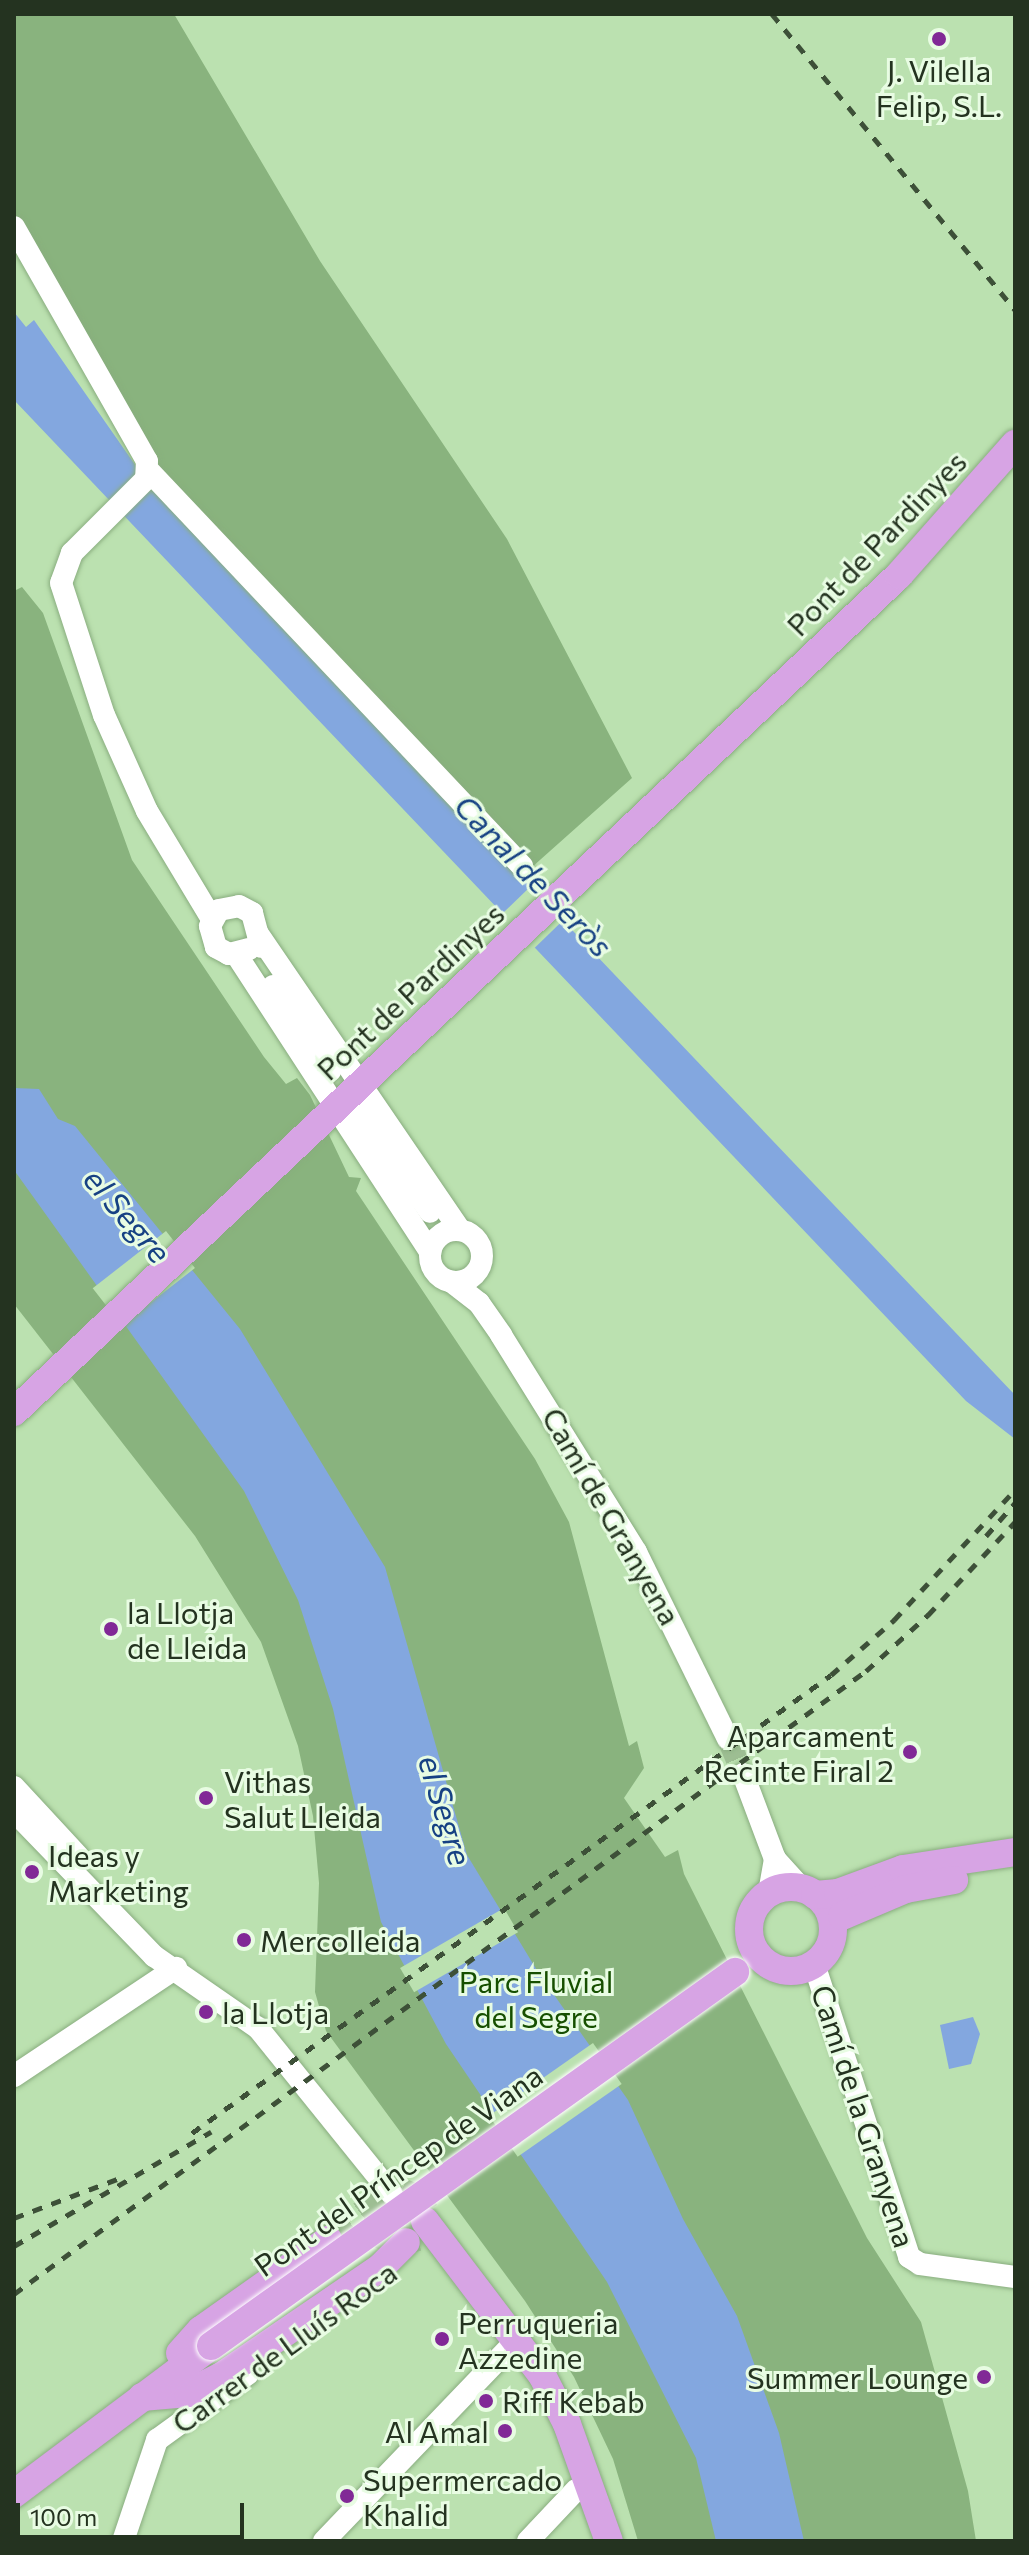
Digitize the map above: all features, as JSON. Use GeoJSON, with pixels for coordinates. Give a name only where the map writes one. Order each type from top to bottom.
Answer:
{"type":"FeatureCollection","features":[{"type":"Feature","properties":{"kind":"main road","name":"Pont de Pardinyes"},"geometry":{"type":"LineString","coordinates":[[14,1412],[339,1114],[361,1084],[899,575],[1015,444]]}},
{"type":"Feature","properties":{"kind":"main road"},"geometry":{"type":"LineString","coordinates":[[808,1892],[832,1924],[830,1945],[814,1964],[780,1970],[758,1955],[749,1931],[752,1913],[769,1893],[808,1892],[838,1893],[903,1869],[1015,1852]]}},
{"type":"Feature","properties":{"kind":"main road"},"geometry":{"type":"LineString","coordinates":[[832,1924],[849,1910],[906,1889],[1015,1869]]}},
{"type":"Feature","properties":{"kind":"main road","name":"Pont del Príncep de Viana"},"geometry":{"type":"LineString","coordinates":[[165,2378],[758,1955]]}},
{"type":"Feature","properties":{"kind":"main road"},"geometry":{"type":"LineString","coordinates":[[142,2397],[188,2393],[220,2377],[381,2267],[414,2235],[511,2344],[567,2424],[609,2541]]}},
{"type":"Feature","properties":{"kind":"main road"},"geometry":{"type":"LineString","coordinates":[[14,2494],[165,2378],[201,2330],[328,2240]]}},
{"type":"Feature","properties":{"kind":"main road"},"geometry":{"type":"LineString","coordinates":[[511,2344],[576,2490],[593,2541]]}},
{"type":"Feature","properties":{"kind":"street"},"geometry":{"type":"LineString","coordinates":[[14,227],[144,454],[148,476],[522,866]]}},
{"type":"Feature","properties":{"kind":"street"},"geometry":{"type":"LineString","coordinates":[[148,476],[72,553],[61,583],[104,715],[147,811],[197,891],[218,913]]}},
{"type":"Feature","properties":{"kind":"street"},"geometry":{"type":"LineString","coordinates":[[218,913],[239,906],[252,913],[266,977]]}},
{"type":"Feature","properties":{"kind":"street"},"geometry":{"type":"LineString","coordinates":[[218,913],[210,934],[216,947],[236,954],[266,977],[330,1070]]}},
{"type":"Feature","properties":{"kind":"street"},"geometry":{"type":"LineString","coordinates":[[236,954],[251,948],[258,934]]}},
{"type":"Feature","properties":{"kind":"street"},"geometry":{"type":"LineString","coordinates":[[236,954],[339,1114],[444,1239],[478,1242],[482,1256],[477,1271],[466,1280],[452,1282],[433,1268],[444,1239],[361,1084],[258,934]]}},
{"type":"Feature","properties":{"kind":"street","name":"Camí de Granyena"},"geometry":{"type":"LineString","coordinates":[[477,1271],[479,1303]]}},
{"type":"Feature","properties":{"kind":"street","name":"Camí de Granyena"},"geometry":{"type":"LineString","coordinates":[[452,1282],[479,1303],[636,1552],[728,1739]]}},
{"type":"Feature","properties":{"kind":"street"},"geometry":{"type":"LineString","coordinates":[[743,1774],[775,1859],[808,1892]]}},
{"type":"Feature","properties":{"kind":"street"},"geometry":{"type":"LineString","coordinates":[[14,1787],[156,1938],[176,1968]]}},
{"type":"Feature","properties":{"kind":"street"},"geometry":{"type":"LineString","coordinates":[[14,1811],[154,1956],[219,1999],[285,2057],[392,2194]]}},
{"type":"Feature","properties":{"kind":"street"},"geometry":{"type":"LineString","coordinates":[[769,1893],[775,1859]]}},
{"type":"Feature","properties":{"kind":"street","name":"Camí de la Granyena"},"geometry":{"type":"LineString","coordinates":[[814,1964],[909,2257],[916,2263],[1015,2277]]}},
{"type":"Feature","properties":{"kind":"street"},"geometry":{"type":"LineString","coordinates":[[14,2076],[176,1968]]}},
{"type":"Feature","properties":{"kind":"street"},"geometry":{"type":"LineString","coordinates":[[147,1988],[219,1999]]}},
{"type":"Feature","properties":{"kind":"street","name":"Carrer de Lluís Roca"},"geometry":{"type":"LineString","coordinates":[[123,2541],[157,2440],[403,2262],[414,2235]]}},
{"type":"Feature","properties":{"kind":"street"},"geometry":{"type":"LineString","coordinates":[[324,2541],[511,2344]]}},
{"type":"Feature","properties":{"kind":"street"},"geometry":{"type":"LineString","coordinates":[[528,2541],[576,2490]]}},
{"type":"Feature","properties":{"kind":"green space"},"geometry":{"type":"Polygon","coordinates":[[[14,14],[174,14],[320,261],[507,539],[632,778],[522,876],[157,468],[14,216],[14,14]]]}},
{"type":"Feature","properties":{"kind":"green space","name":"Parc Fluvial del Segre"},"geometry":{"type":"Polygon","coordinates":[[[22,587],[43,613],[132,860],[264,1057],[286,1084],[297,1078],[310,1095],[349,1177],[361,1178],[356,1191],[535,1459],[569,1522],[629,1746],[637,1741],[644,1768],[624,1798],[665,1857],[678,1850],[684,1874],[867,2238],[921,2322],[968,2491],[976,2541],[638,2541],[613,2459],[574,2377],[525,2301],[326,2031],[315,1992],[319,1883],[313,1816],[298,1746],[261,1642],[195,1536],[14,1304],[14,591],[22,587]]]}},
{"type":"Feature","properties":{"kind":"water"},"geometry":{"type":"Polygon","coordinates":[[[14,312],[26,327],[34,320],[152,489],[1015,1395],[1015,1439],[966,1401],[14,400],[14,312]]]}},
{"type":"Feature","properties":{"kind":"water","name":"el Segre"},"geometry":{"type":"Polygon","coordinates":[[[14,1088],[39,1089],[58,1119],[75,1126],[240,1329],[385,1567],[467,1855],[538,1972],[628,2100],[683,2219],[737,2316],[779,2433],[804,2541],[716,2541],[696,2458],[607,2282],[446,2044],[381,1922],[333,1709],[298,1600],[244,1491],[14,1170],[14,1088]]]}},
{"type":"Feature","properties":{"kind":"water"},"geometry":{"type":"Polygon","coordinates":[[[973,2017],[980,2034],[971,2064],[949,2069],[940,2025],[973,2017]]]}},
{"type":"Feature","properties":{"kind":"pier"},"geometry":{"type":"Polygon","coordinates":[[[531,886],[564,920],[533,950],[500,916],[531,886]]]}},
{"type":"Feature","properties":{"kind":"pier"},"geometry":{"type":"Polygon","coordinates":[[[166,1231],[195,1268],[122,1325],[93,1288],[166,1231]]]}},
{"type":"Feature","properties":{"kind":"pier"},"geometry":{"type":"Polygon","coordinates":[[[504,1908],[518,1932],[414,1992],[400,1968],[504,1908]]]}},
{"type":"Feature","properties":{"kind":"pier"},"geometry":{"type":"Polygon","coordinates":[[[593,2043],[622,2084],[518,2157],[489,2116],[593,2043]]]}},
{"type":"Feature","properties":{"kind":"tunnel"},"geometry":{"type":"LineString","coordinates":[[728,1739],[743,1774]]}},
{"type":"Feature","properties":{"kind":"tunnel"},"geometry":{"type":"LineString","coordinates":[[328,2240],[386,2197],[401,2192],[416,2198],[425,2212],[417,2237],[397,2243],[381,2235],[375,2218],[381,2201]]}},
{"type":"Feature","properties":{"kind":"railway"},"geometry":{"type":"LineString","coordinates":[[772,14],[1015,310]]}},
{"type":"Feature","properties":{"kind":"railway"},"geometry":{"type":"LineString","coordinates":[[192,2133],[831,1675],[894,1620],[1015,1490]]}},
{"type":"Feature","properties":{"kind":"railway"},"geometry":{"type":"LineString","coordinates":[[986,1536],[1015,1503]]}},
{"type":"Feature","properties":{"kind":"railway"},"geometry":{"type":"LineString","coordinates":[[14,2294],[866,1671],[928,1615],[1015,1522]]}},
{"type":"Feature","properties":{"kind":"railway"},"geometry":{"type":"LineString","coordinates":[[14,2246],[211,2132]]}},
{"type":"Feature","properties":{"kind":"railway"},"geometry":{"type":"LineString","coordinates":[[14,2218],[117,2179]]}},
{"type":"Feature","properties":{"kind":"place","name":"J. Vilella Felip, S.L."},"geometry":{"type":"Point","coordinates":[939,39]}},
{"type":"Feature","properties":{"kind":"place","name":"la Llotja de Lleida"},"geometry":{"type":"Point","coordinates":[111,1629]}},
{"type":"Feature","properties":{"kind":"place","name":"Aparcament Recinte Firal 2"},"geometry":{"type":"Point","coordinates":[910,1752]}},
{"type":"Feature","properties":{"kind":"place","name":"Vithas Salut Lleida"},"geometry":{"type":"Point","coordinates":[206,1798]}},
{"type":"Feature","properties":{"kind":"place","name":"Ideas y Marketing"},"geometry":{"type":"Point","coordinates":[32,1872]}},
{"type":"Feature","properties":{"kind":"place","name":"Mercolleida"},"geometry":{"type":"Point","coordinates":[244,1940]}},
{"type":"Feature","properties":{"kind":"place","name":"la Llotja"},"geometry":{"type":"Point","coordinates":[206,2012]}},
{"type":"Feature","properties":{"kind":"place","name":"Perruqueria Azzedine"},"geometry":{"type":"Point","coordinates":[442,2339]}},
{"type":"Feature","properties":{"kind":"place","name":"Summer Lounge"},"geometry":{"type":"Point","coordinates":[984,2377]}},
{"type":"Feature","properties":{"kind":"place","name":"Riff Kebab"},"geometry":{"type":"Point","coordinates":[486,2401]}},
{"type":"Feature","properties":{"kind":"place","name":"Al Amal"},"geometry":{"type":"Point","coordinates":[505,2431]}},
{"type":"Feature","properties":{"kind":"place","name":"Supermercado Khalid"},"geometry":{"type":"Point","coordinates":[347,2496]}},
{"type":"Feature","properties":{"kind":"water label","name":"Canal de Seròs"},"geometry":{"type":"Point","coordinates":[534,875]}}]}
